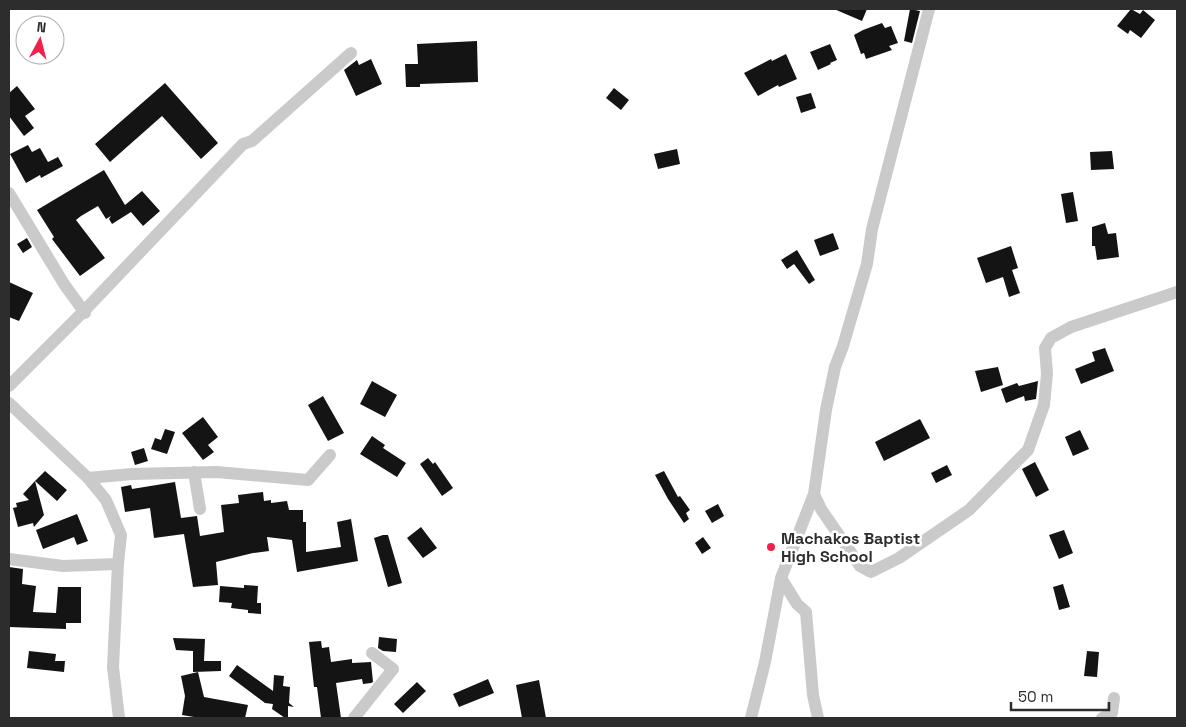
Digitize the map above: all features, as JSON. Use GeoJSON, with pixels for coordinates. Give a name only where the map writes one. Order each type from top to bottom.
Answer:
{"type":"FeatureCollection","features":[{"type":"Feature","properties":{"kind":"street"},"geometry":{"type":"LineString","coordinates":[[751,718],[765,662],[781,578],[814,494],[826,410],[835,367],[867,264],[872,229],[930,9]]}},
{"type":"Feature","properties":{"kind":"street"},"geometry":{"type":"LineString","coordinates":[[9,386],[84,312],[243,144],[252,141],[351,53]]}},
{"type":"Feature","properties":{"kind":"street"},"geometry":{"type":"LineString","coordinates":[[9,192],[64,284],[84,312]]}},
{"type":"Feature","properties":{"kind":"street"},"geometry":{"type":"LineString","coordinates":[[814,494],[821,509],[860,566],[871,572],[886,565],[969,510],[1028,450],[1044,405],[1047,374],[1044,348],[1051,338],[1071,327],[1177,292]]}},
{"type":"Feature","properties":{"kind":"street"},"geometry":{"type":"LineString","coordinates":[[9,402],[88,478],[106,500],[121,535],[113,667],[119,718]]}},
{"type":"Feature","properties":{"kind":"street"},"geometry":{"type":"LineString","coordinates":[[88,478],[132,474],[218,472],[308,480],[330,455]]}},
{"type":"Feature","properties":{"kind":"street"},"geometry":{"type":"LineString","coordinates":[[194,472],[200,509]]}},
{"type":"Feature","properties":{"kind":"street"},"geometry":{"type":"LineString","coordinates":[[9,559],[63,566],[118,564]]}},
{"type":"Feature","properties":{"kind":"street"},"geometry":{"type":"LineString","coordinates":[[781,578],[797,604],[806,612],[813,695],[818,718]]}},
{"type":"Feature","properties":{"kind":"street"},"geometry":{"type":"LineString","coordinates":[[354,718],[393,669],[372,653]]}},
{"type":"Feature","properties":{"kind":"street"},"geometry":{"type":"LineString","coordinates":[[1102,718],[1112,713],[1114,698]]}},
{"type":"Feature","properties":{"kind":"building"},"geometry":{"type":"Polygon","coordinates":[[[834,9],[867,9],[862,21],[834,9]]]}},
{"type":"Feature","properties":{"kind":"building"},"geometry":{"type":"Polygon","coordinates":[[[910,9],[920,11],[912,43],[904,41],[910,9]]]}},
{"type":"Feature","properties":{"kind":"building"},"geometry":{"type":"Polygon","coordinates":[[[1131,9],[1140,14],[1143,10],[1155,20],[1141,38],[1130,30],[1128,34],[1117,26],[1131,9]]]}},
{"type":"Feature","properties":{"kind":"building"},"geometry":{"type":"Polygon","coordinates":[[[882,23],[885,28],[891,26],[898,43],[889,46],[892,50],[866,59],[864,53],[861,54],[854,35],[882,23]]]}},
{"type":"Feature","properties":{"kind":"building"},"geometry":{"type":"Polygon","coordinates":[[[477,41],[478,82],[420,84],[420,87],[406,87],[405,64],[418,64],[417,44],[477,41]]]}},
{"type":"Feature","properties":{"kind":"building"},"geometry":{"type":"Polygon","coordinates":[[[830,44],[837,60],[818,70],[810,52],[830,44]]]}},
{"type":"Feature","properties":{"kind":"building"},"geometry":{"type":"Polygon","coordinates":[[[786,54],[797,79],[779,87],[778,85],[758,96],[744,73],[771,59],[772,61],[786,54]]]}},
{"type":"Feature","properties":{"kind":"building"},"geometry":{"type":"Polygon","coordinates":[[[371,59],[382,84],[356,96],[344,70],[357,60],[359,65],[371,59]]]}},
{"type":"Feature","properties":{"kind":"building"},"geometry":{"type":"Polygon","coordinates":[[[165,83],[218,143],[201,159],[162,116],[110,162],[95,144],[165,83]]]}},
{"type":"Feature","properties":{"kind":"building"},"geometry":{"type":"Polygon","coordinates":[[[17,86],[35,109],[25,116],[34,128],[24,136],[9,116],[9,93],[17,86]]]}},
{"type":"Feature","properties":{"kind":"building"},"geometry":{"type":"Polygon","coordinates":[[[614,88],[629,100],[621,110],[606,98],[614,88]]]}},
{"type":"Feature","properties":{"kind":"building"},"geometry":{"type":"Polygon","coordinates":[[[811,93],[816,108],[801,113],[796,97],[811,93]]]}},
{"type":"Feature","properties":{"kind":"building"},"geometry":{"type":"Polygon","coordinates":[[[28,145],[32,152],[40,148],[48,162],[58,157],[63,166],[41,178],[40,175],[26,183],[10,154],[28,145]]]}},
{"type":"Feature","properties":{"kind":"building"},"geometry":{"type":"Polygon","coordinates":[[[677,149],[680,164],[658,169],[654,154],[677,149]]]}},
{"type":"Feature","properties":{"kind":"building"},"geometry":{"type":"Polygon","coordinates":[[[1112,151],[1114,169],[1091,170],[1090,152],[1112,151]]]}},
{"type":"Feature","properties":{"kind":"building"},"geometry":{"type":"Polygon","coordinates":[[[104,170],[125,205],[142,191],[160,211],[143,226],[131,212],[112,224],[109,219],[111,216],[106,219],[98,206],[76,220],[105,258],[80,276],[52,239],[54,237],[37,210],[104,170]]]}},
{"type":"Feature","properties":{"kind":"building"},"geometry":{"type":"Polygon","coordinates":[[[1073,192],[1078,221],[1066,223],[1061,194],[1073,192]]]}},
{"type":"Feature","properties":{"kind":"building"},"geometry":{"type":"Polygon","coordinates":[[[1105,223],[1108,234],[1116,233],[1119,257],[1097,260],[1095,246],[1092,246],[1092,227],[1105,223]]]}},
{"type":"Feature","properties":{"kind":"building"},"geometry":{"type":"Polygon","coordinates":[[[833,233],[839,249],[820,256],[814,240],[833,233]]]}},
{"type":"Feature","properties":{"kind":"building"},"geometry":{"type":"Polygon","coordinates":[[[27,238],[32,247],[23,253],[17,244],[27,238]]]}},
{"type":"Feature","properties":{"kind":"building"},"geometry":{"type":"Polygon","coordinates":[[[1011,246],[1018,268],[1012,270],[1020,293],[1009,297],[1003,277],[986,283],[977,258],[1011,246]]]}},
{"type":"Feature","properties":{"kind":"building"},"geometry":{"type":"Polygon","coordinates":[[[797,250],[815,280],[809,284],[794,264],[787,269],[781,260],[797,250]]]}},
{"type":"Feature","properties":{"kind":"building"},"geometry":{"type":"Polygon","coordinates":[[[9,282],[33,293],[19,321],[9,317],[9,282]]]}},
{"type":"Feature","properties":{"kind":"building"},"geometry":{"type":"Polygon","coordinates":[[[1105,348],[1114,371],[1081,384],[1075,369],[1095,361],[1092,352],[1105,348]]]}},
{"type":"Feature","properties":{"kind":"building"},"geometry":{"type":"Polygon","coordinates":[[[998,367],[1003,385],[981,392],[975,371],[998,367]]]}},
{"type":"Feature","properties":{"kind":"building"},"geometry":{"type":"Polygon","coordinates":[[[372,381],[397,395],[385,417],[360,404],[372,381]]]}},
{"type":"Feature","properties":{"kind":"building"},"geometry":{"type":"Polygon","coordinates":[[[1038,381],[1036,399],[1025,401],[1024,396],[1006,403],[1001,389],[1017,383],[1019,386],[1038,381]]]}},
{"type":"Feature","properties":{"kind":"building"},"geometry":{"type":"Polygon","coordinates":[[[323,396],[344,433],[328,441],[308,405],[323,396]]]}},
{"type":"Feature","properties":{"kind":"building"},"geometry":{"type":"Polygon","coordinates":[[[203,417],[218,437],[208,445],[214,452],[203,460],[182,433],[203,417]]]}},
{"type":"Feature","properties":{"kind":"building"},"geometry":{"type":"Polygon","coordinates":[[[920,419],[930,438],[884,461],[875,442],[920,419]]]}},
{"type":"Feature","properties":{"kind":"building"},"geometry":{"type":"Polygon","coordinates":[[[165,429],[175,432],[167,454],[151,449],[155,438],[161,440],[165,429]]]}},
{"type":"Feature","properties":{"kind":"building"},"geometry":{"type":"Polygon","coordinates":[[[1080,430],[1089,449],[1073,456],[1065,437],[1080,430]]]}},
{"type":"Feature","properties":{"kind":"building"},"geometry":{"type":"Polygon","coordinates":[[[372,436],[385,445],[383,448],[406,463],[397,477],[360,454],[372,436]]]}},
{"type":"Feature","properties":{"kind":"building"},"geometry":{"type":"Polygon","coordinates":[[[144,448],[148,461],[135,465],[131,452],[144,448]]]}},
{"type":"Feature","properties":{"kind":"building"},"geometry":{"type":"Polygon","coordinates":[[[428,458],[433,464],[435,462],[453,488],[442,496],[420,464],[428,458]]]}},
{"type":"Feature","properties":{"kind":"building"},"geometry":{"type":"Polygon","coordinates":[[[1035,462],[1049,490],[1036,497],[1022,469],[1035,462]]]}},
{"type":"Feature","properties":{"kind":"building"},"geometry":{"type":"Polygon","coordinates":[[[947,465],[952,475],[936,483],[931,473],[947,465]]]}},
{"type":"Feature","properties":{"kind":"building"},"geometry":{"type":"Polygon","coordinates":[[[45,471],[67,490],[57,501],[35,481],[45,471]]]}},
{"type":"Feature","properties":{"kind":"building"},"geometry":{"type":"Polygon","coordinates":[[[664,471],[678,497],[680,496],[690,510],[686,513],[689,519],[684,523],[655,475],[664,471]]]}},
{"type":"Feature","properties":{"kind":"building"},"geometry":{"type":"Polygon","coordinates":[[[35,481],[44,515],[34,527],[33,523],[18,527],[13,508],[17,507],[16,503],[29,500],[23,494],[35,481]]]}},
{"type":"Feature","properties":{"kind":"building"},"geometry":{"type":"Polygon","coordinates":[[[175,482],[181,518],[197,516],[200,536],[224,532],[221,505],[239,503],[238,495],[263,492],[264,501],[271,500],[271,503],[287,501],[289,510],[303,510],[303,522],[306,522],[306,552],[341,547],[337,522],[351,519],[358,561],[297,572],[292,540],[267,537],[269,551],[216,562],[218,585],[193,587],[184,534],[154,538],[150,508],[125,512],[121,487],[131,485],[132,489],[175,482]]]}},
{"type":"Feature","properties":{"kind":"building"},"geometry":{"type":"Polygon","coordinates":[[[718,504],[724,516],[712,523],[705,511],[718,504]]]}},
{"type":"Feature","properties":{"kind":"building"},"geometry":{"type":"Polygon","coordinates":[[[77,514],[88,541],[77,545],[74,537],[43,549],[36,530],[77,514]]]}},
{"type":"Feature","properties":{"kind":"building"},"geometry":{"type":"Polygon","coordinates":[[[421,527],[437,548],[423,558],[407,538],[421,527]]]}},
{"type":"Feature","properties":{"kind":"building"},"geometry":{"type":"Polygon","coordinates":[[[1064,530],[1073,553],[1059,559],[1049,535],[1064,530]]]}},
{"type":"Feature","properties":{"kind":"building"},"geometry":{"type":"Polygon","coordinates":[[[388,535],[402,583],[388,587],[374,538],[388,535]]]}},
{"type":"Feature","properties":{"kind":"building"},"geometry":{"type":"Polygon","coordinates":[[[703,537],[711,548],[702,554],[695,543],[703,537]]]}},
{"type":"Feature","properties":{"kind":"building"},"geometry":{"type":"Polygon","coordinates":[[[9,567],[23,569],[22,584],[36,586],[33,612],[56,613],[58,587],[81,587],[81,623],[66,623],[66,629],[9,627],[9,567]]]}},
{"type":"Feature","properties":{"kind":"building"},"geometry":{"type":"Polygon","coordinates":[[[1063,584],[1070,607],[1059,610],[1053,587],[1063,584]]]}},
{"type":"Feature","properties":{"kind":"building"},"geometry":{"type":"Polygon","coordinates":[[[244,585],[258,586],[257,603],[261,603],[261,614],[248,613],[248,610],[231,608],[232,603],[219,602],[220,586],[244,588],[244,585]]]}},
{"type":"Feature","properties":{"kind":"building"},"geometry":{"type":"Polygon","coordinates":[[[379,637],[397,639],[396,652],[383,651],[378,648],[379,637]]]}},
{"type":"Feature","properties":{"kind":"building"},"geometry":{"type":"Polygon","coordinates":[[[173,638],[205,639],[204,661],[221,661],[221,671],[193,672],[193,651],[176,650],[173,638]]]}},
{"type":"Feature","properties":{"kind":"building"},"geometry":{"type":"Polygon","coordinates":[[[321,641],[322,648],[329,647],[331,662],[352,659],[352,663],[371,662],[373,682],[363,684],[362,679],[336,683],[341,718],[321,718],[317,687],[314,687],[309,642],[321,641]]]}},
{"type":"Feature","properties":{"kind":"building"},"geometry":{"type":"Polygon","coordinates":[[[29,651],[56,654],[55,661],[65,661],[64,672],[27,668],[29,651]]]}},
{"type":"Feature","properties":{"kind":"building"},"geometry":{"type":"Polygon","coordinates":[[[1087,651],[1099,652],[1097,677],[1084,676],[1087,651]]]}},
{"type":"Feature","properties":{"kind":"building"},"geometry":{"type":"Polygon","coordinates":[[[237,665],[273,691],[274,675],[284,676],[283,686],[290,687],[289,703],[294,707],[288,706],[288,718],[272,709],[273,704],[265,703],[229,676],[237,665]]]}},
{"type":"Feature","properties":{"kind":"building"},"geometry":{"type":"Polygon","coordinates":[[[198,672],[204,697],[248,705],[245,718],[200,718],[182,715],[185,696],[181,676],[198,672]]]}},
{"type":"Feature","properties":{"kind":"building"},"geometry":{"type":"Polygon","coordinates":[[[488,679],[494,693],[459,707],[453,694],[488,679]]]}},
{"type":"Feature","properties":{"kind":"building"},"geometry":{"type":"Polygon","coordinates":[[[539,680],[546,718],[522,718],[516,685],[539,680]]]}},
{"type":"Feature","properties":{"kind":"building"},"geometry":{"type":"Polygon","coordinates":[[[417,682],[426,691],[403,713],[394,704],[417,682]]]}},
{"type":"Feature","properties":{"kind":"place","name":"Machakos Baptist High School"},"geometry":{"type":"Point","coordinates":[771,547]}}]}
